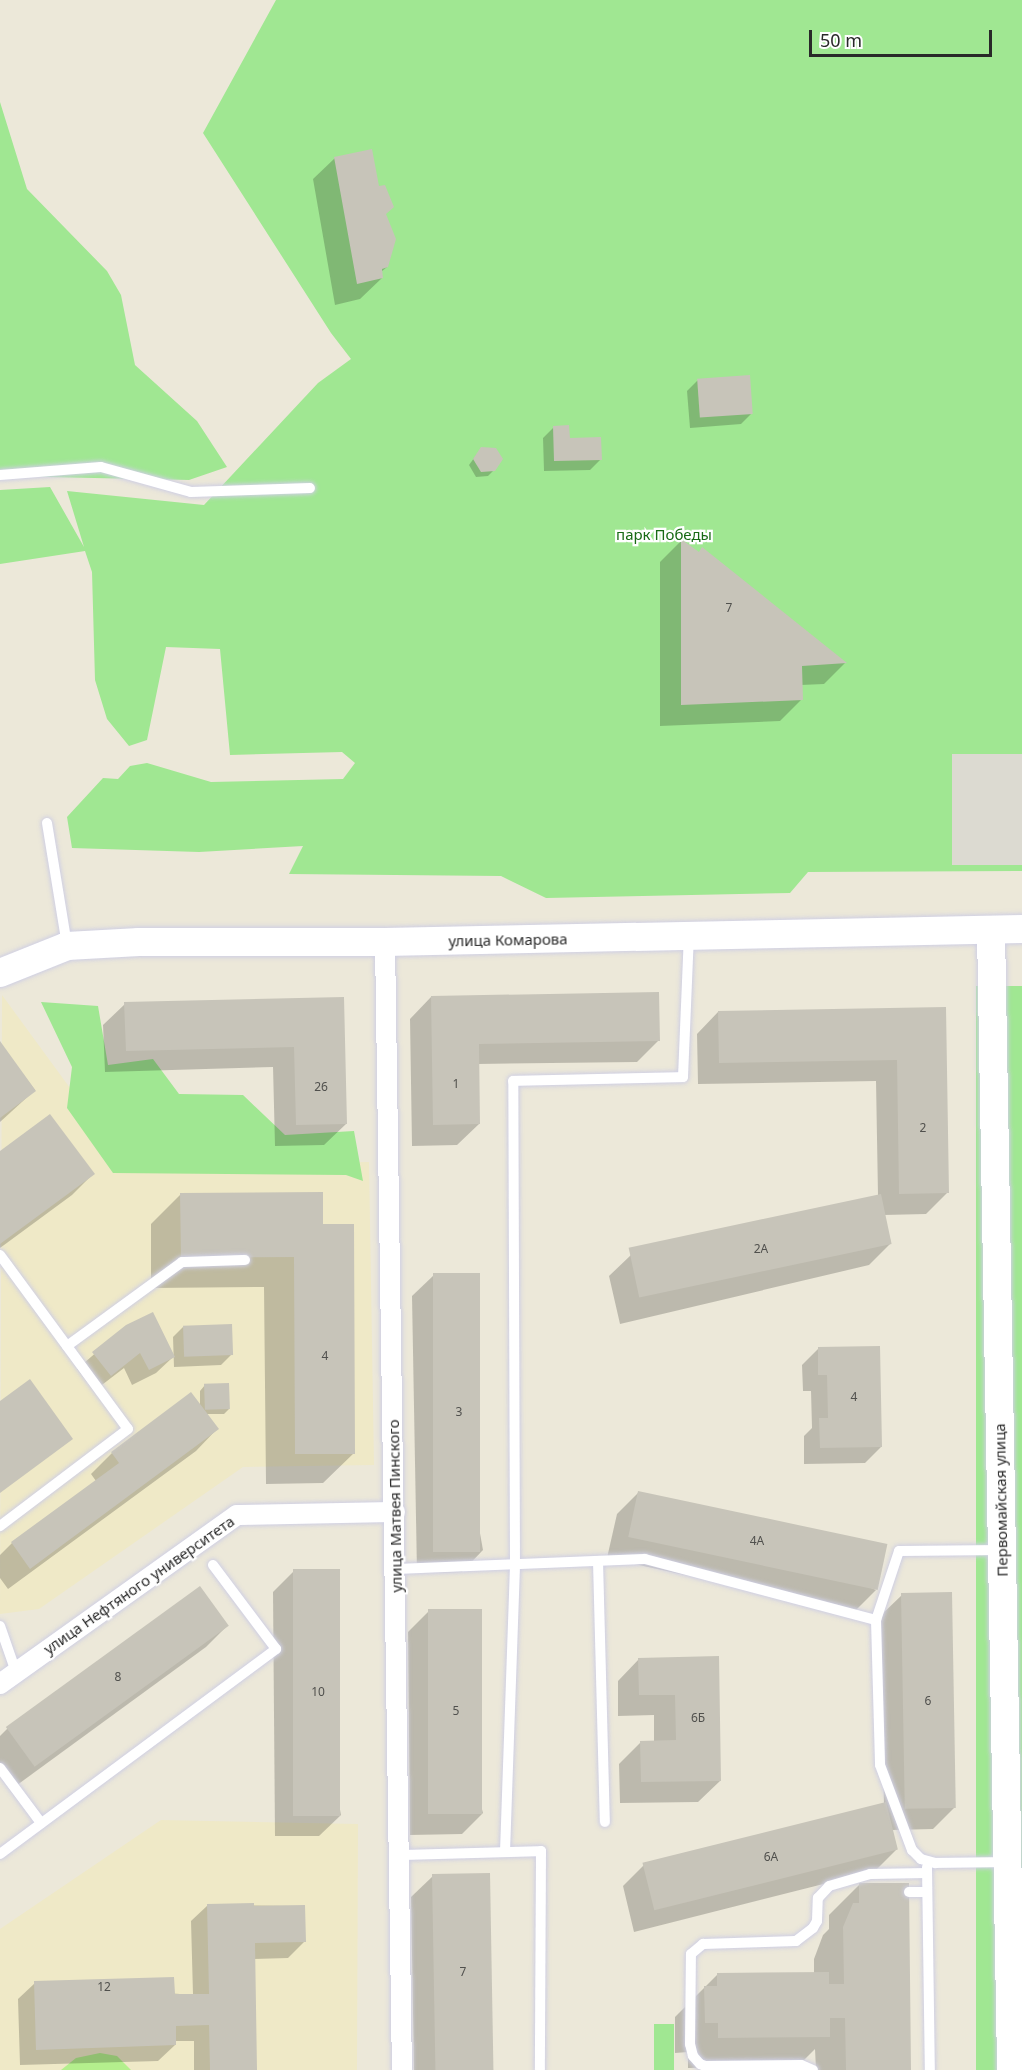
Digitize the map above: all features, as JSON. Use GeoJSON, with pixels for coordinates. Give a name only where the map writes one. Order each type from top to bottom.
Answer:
{"type":"FeatureCollection","features":[{"type":"Feature","properties":{"kind":"street","name":"улица Комарова"},"geometry":{"type":"LineString","coordinates":[[0,973],[67,946],[139,942],[385,942],[1022,929]]}},
{"type":"Feature","properties":{"kind":"street","name":"Первомайская улица"},"geometry":{"type":"LineString","coordinates":[[991,930],[1011,2070]]}},
{"type":"Feature","properties":{"kind":"street","name":"улица Матвея Пинского"},"geometry":{"type":"LineString","coordinates":[[385,942],[402,2070]]}},
{"type":"Feature","properties":{"kind":"street","name":"улица Нефтяного университета"},"geometry":{"type":"LineString","coordinates":[[0,1684],[237,1515],[394,1512]]}},
{"type":"Feature","properties":{"kind":"lane"},"geometry":{"type":"LineString","coordinates":[[0,475],[101,467],[191,492],[310,488]]}},
{"type":"Feature","properties":{"kind":"lane"},"geometry":{"type":"LineString","coordinates":[[47,823],[67,946]]}},
{"type":"Feature","properties":{"kind":"lane"},"geometry":{"type":"LineString","coordinates":[[505,1852],[515,1564],[513,1081],[683,1077],[689,936]]}},
{"type":"Feature","properties":{"kind":"lane"},"geometry":{"type":"LineString","coordinates":[[0,1256],[128,1429],[0,1526]]}},
{"type":"Feature","properties":{"kind":"lane"},"geometry":{"type":"LineString","coordinates":[[67,1346],[182,1262],[245,1260]]}},
{"type":"Feature","properties":{"kind":"lane"},"geometry":{"type":"LineString","coordinates":[[1002,1550],[899,1551],[876,1620],[880,1765],[909,1844],[916,1855],[927,1861],[1007,1862]]}},
{"type":"Feature","properties":{"kind":"lane"},"geometry":{"type":"LineString","coordinates":[[396,1569],[645,1559],[876,1620]]}},
{"type":"Feature","properties":{"kind":"lane"},"geometry":{"type":"LineString","coordinates":[[598,1561],[605,1822]]}},
{"type":"Feature","properties":{"kind":"lane"},"geometry":{"type":"LineString","coordinates":[[0,1854],[276,1649],[213,1565]]}},
{"type":"Feature","properties":{"kind":"lane"},"geometry":{"type":"LineString","coordinates":[[0,1626],[16,1672]]}},
{"type":"Feature","properties":{"kind":"lane"},"geometry":{"type":"LineString","coordinates":[[0,1767],[41,1823]]}},
{"type":"Feature","properties":{"kind":"lane"},"geometry":{"type":"LineString","coordinates":[[399,1856],[541,1851],[540,2070]]}},
{"type":"Feature","properties":{"kind":"lane"},"geometry":{"type":"LineString","coordinates":[[927,1861],[930,2070]]}},
{"type":"Feature","properties":{"kind":"lane"},"geometry":{"type":"LineString","coordinates":[[813,2070],[801,2065],[705,2067],[700,2064],[693,2055],[690,2044],[691,1954],[703,1944],[796,1941],[813,1928],[817,1921],[818,1898],[829,1886],[870,1874],[927,1873]]}},
{"type":"Feature","properties":{"kind":"lane"},"geometry":{"type":"LineString","coordinates":[[909,1892],[927,1892]]}},
{"type":"Feature","properties":{"kind":"shaded area"},"geometry":{"type":"Polygon","coordinates":[[[952,754],[1022,754],[1022,865],[952,865],[952,754]]]}},
{"type":"Feature","properties":{"kind":"shaded area"},"geometry":{"type":"Polygon","coordinates":[[[2,995],[127,1166],[369,1162],[374,1465],[243,1467],[39,1609],[0,1614],[2,995]]]}},
{"type":"Feature","properties":{"kind":"shaded area"},"geometry":{"type":"Polygon","coordinates":[[[161,1820],[358,1824],[357,2070],[0,2070],[0,1929],[161,1820]]]}},
{"type":"Feature","properties":{"kind":"green space","name":"парк Победы"},"geometry":{"type":"Polygon","coordinates":[[[276,0],[1022,0],[1022,871],[808,872],[790,893],[546,898],[501,876],[289,874],[303,846],[199,852],[72,848],[67,817],[103,778],[118,779],[130,766],[147,763],[211,782],[343,779],[355,763],[342,752],[230,755],[220,649],[166,647],[147,740],[129,746],[107,719],[95,680],[92,572],[85,551],[0,564],[0,490],[50,487],[84,547],[67,491],[204,505],[318,383],[351,359],[331,333],[203,133],[276,0]]]}},
{"type":"Feature","properties":{"kind":"green space"},"geometry":{"type":"Polygon","coordinates":[[[0,102],[27,189],[107,271],[121,295],[135,365],[197,421],[227,467],[189,480],[0,476],[0,102]]]}},
{"type":"Feature","properties":{"kind":"green space"},"geometry":{"type":"Polygon","coordinates":[[[976,986],[1022,986],[1022,2070],[976,2070],[976,986]]]}},
{"type":"Feature","properties":{"kind":"green space"},"geometry":{"type":"Polygon","coordinates":[[[41,1002],[98,1006],[108,1065],[153,1059],[179,1094],[243,1095],[285,1135],[354,1131],[363,1181],[346,1175],[113,1173],[67,1108],[72,1067],[41,1002]]]}},
{"type":"Feature","properties":{"kind":"green space"},"geometry":{"type":"Polygon","coordinates":[[[654,2024],[674,2024],[674,2070],[654,2070],[654,2024]]]}},
{"type":"Feature","properties":{"kind":"green space"},"geometry":{"type":"Polygon","coordinates":[[[100,2053],[117,2056],[131,2070],[61,2070],[76,2058],[100,2053]]]}},
{"type":"Feature","properties":{"kind":"building"},"geometry":{"type":"Polygon","coordinates":[[[372,149],[379,186],[385,185],[394,207],[386,214],[396,239],[388,267],[382,269],[383,278],[357,284],[334,157],[372,149]]]}},
{"type":"Feature","properties":{"kind":"building"},"geometry":{"type":"Polygon","coordinates":[[[750,375],[753,414],[700,418],[697,379],[750,375]]]}},
{"type":"Feature","properties":{"kind":"building"},"geometry":{"type":"Polygon","coordinates":[[[569,425],[570,438],[601,437],[602,460],[554,461],[553,426],[569,425]]]}},
{"type":"Feature","properties":{"kind":"building"},"geometry":{"type":"Polygon","coordinates":[[[481,447],[496,448],[503,459],[495,471],[481,472],[473,459],[481,447]]]}},
{"type":"Feature","properties":{"kind":"building"},"geometry":{"type":"Polygon","coordinates":[[[681,539],[699,552],[702,547],[847,663],[802,666],[803,700],[681,705],[681,539]]]}},
{"type":"Feature","properties":{"kind":"building"},"geometry":{"type":"Polygon","coordinates":[[[659,992],[660,1041],[479,1044],[480,1124],[433,1125],[431,996],[659,992]]]}},
{"type":"Feature","properties":{"kind":"building"},"geometry":{"type":"Polygon","coordinates":[[[344,997],[347,1124],[296,1125],[294,1047],[126,1051],[124,1002],[344,997]]]}},
{"type":"Feature","properties":{"kind":"building"},"geometry":{"type":"Polygon","coordinates":[[[946,1007],[949,1193],[899,1194],[897,1060],[719,1063],[718,1011],[946,1007]]]}},
{"type":"Feature","properties":{"kind":"building"},"geometry":{"type":"Polygon","coordinates":[[[0,1041],[36,1091],[0,1118],[0,1041]]]}},
{"type":"Feature","properties":{"kind":"building"},"geometry":{"type":"Polygon","coordinates":[[[50,1114],[95,1174],[0,1244],[0,1151],[50,1114]]]}},
{"type":"Feature","properties":{"kind":"building"},"geometry":{"type":"Polygon","coordinates":[[[323,1192],[323,1224],[354,1224],[355,1454],[295,1454],[294,1257],[181,1258],[180,1193],[323,1192]]]}},
{"type":"Feature","properties":{"kind":"building"},"geometry":{"type":"Polygon","coordinates":[[[881,1194],[892,1244],[639,1298],[629,1248],[881,1194]]]}},
{"type":"Feature","properties":{"kind":"building"},"geometry":{"type":"Polygon","coordinates":[[[433,1273],[480,1273],[480,1552],[433,1552],[433,1273]]]}},
{"type":"Feature","properties":{"kind":"building"},"geometry":{"type":"Polygon","coordinates":[[[153,1312],[175,1357],[149,1370],[140,1353],[111,1376],[92,1352],[126,1325],[153,1312]]]}},
{"type":"Feature","properties":{"kind":"building"},"geometry":{"type":"Polygon","coordinates":[[[232,1324],[233,1355],[184,1357],[183,1326],[232,1324]]]}},
{"type":"Feature","properties":{"kind":"building"},"geometry":{"type":"Polygon","coordinates":[[[880,1346],[882,1447],[820,1448],[819,1418],[828,1418],[827,1375],[818,1375],[818,1347],[880,1346]]]}},
{"type":"Feature","properties":{"kind":"building"},"geometry":{"type":"Polygon","coordinates":[[[30,1379],[73,1439],[0,1493],[0,1401],[30,1379]]]}},
{"type":"Feature","properties":{"kind":"building"},"geometry":{"type":"Polygon","coordinates":[[[229,1383],[230,1409],[205,1410],[204,1384],[229,1383]]]}},
{"type":"Feature","properties":{"kind":"building"},"geometry":{"type":"Polygon","coordinates":[[[191,1392],[219,1429],[30,1569],[11,1542],[119,1463],[111,1452],[191,1392]]]}},
{"type":"Feature","properties":{"kind":"building"},"geometry":{"type":"Polygon","coordinates":[[[638,1491],[887,1544],[878,1590],[628,1537],[638,1491]]]}},
{"type":"Feature","properties":{"kind":"building"},"geometry":{"type":"Polygon","coordinates":[[[293,1569],[340,1569],[340,1816],[293,1816],[293,1569]]]}},
{"type":"Feature","properties":{"kind":"building"},"geometry":{"type":"Polygon","coordinates":[[[200,1586],[229,1626],[35,1767],[6,1727],[200,1586]]]}},
{"type":"Feature","properties":{"kind":"building"},"geometry":{"type":"Polygon","coordinates":[[[952,1592],[956,1808],[905,1809],[901,1593],[952,1592]]]}},
{"type":"Feature","properties":{"kind":"building"},"geometry":{"type":"Polygon","coordinates":[[[428,1609],[482,1609],[482,1814],[428,1814],[428,1609]]]}},
{"type":"Feature","properties":{"kind":"building"},"geometry":{"type":"Polygon","coordinates":[[[719,1656],[721,1781],[641,1782],[640,1741],[676,1740],[675,1695],[639,1695],[638,1658],[719,1656]]]}},
{"type":"Feature","properties":{"kind":"building"},"geometry":{"type":"Polygon","coordinates":[[[886,1802],[898,1850],[654,1910],[642,1863],[886,1802]]]}},
{"type":"Feature","properties":{"kind":"building"},"geometry":{"type":"Polygon","coordinates":[[[490,1873],[493,2070],[435,2070],[432,1874],[490,1873]]]}},
{"type":"Feature","properties":{"kind":"building"},"geometry":{"type":"Polygon","coordinates":[[[859,1883],[909,1883],[911,2070],[846,2070],[845,2018],[830,2018],[830,2037],[718,2038],[718,2023],[705,2023],[704,1986],[717,1986],[717,1973],[829,1972],[829,1984],[844,1984],[843,1927],[853,1903],[859,1903],[859,1883]]]}},
{"type":"Feature","properties":{"kind":"building"},"geometry":{"type":"Polygon","coordinates":[[[254,1903],[254,1906],[305,1905],[306,1942],[255,1943],[257,2070],[210,2070],[209,2025],[176,2026],[176,2045],[36,2050],[34,1981],[174,1977],[175,1994],[209,1994],[207,1904],[254,1903]]]}}]}
